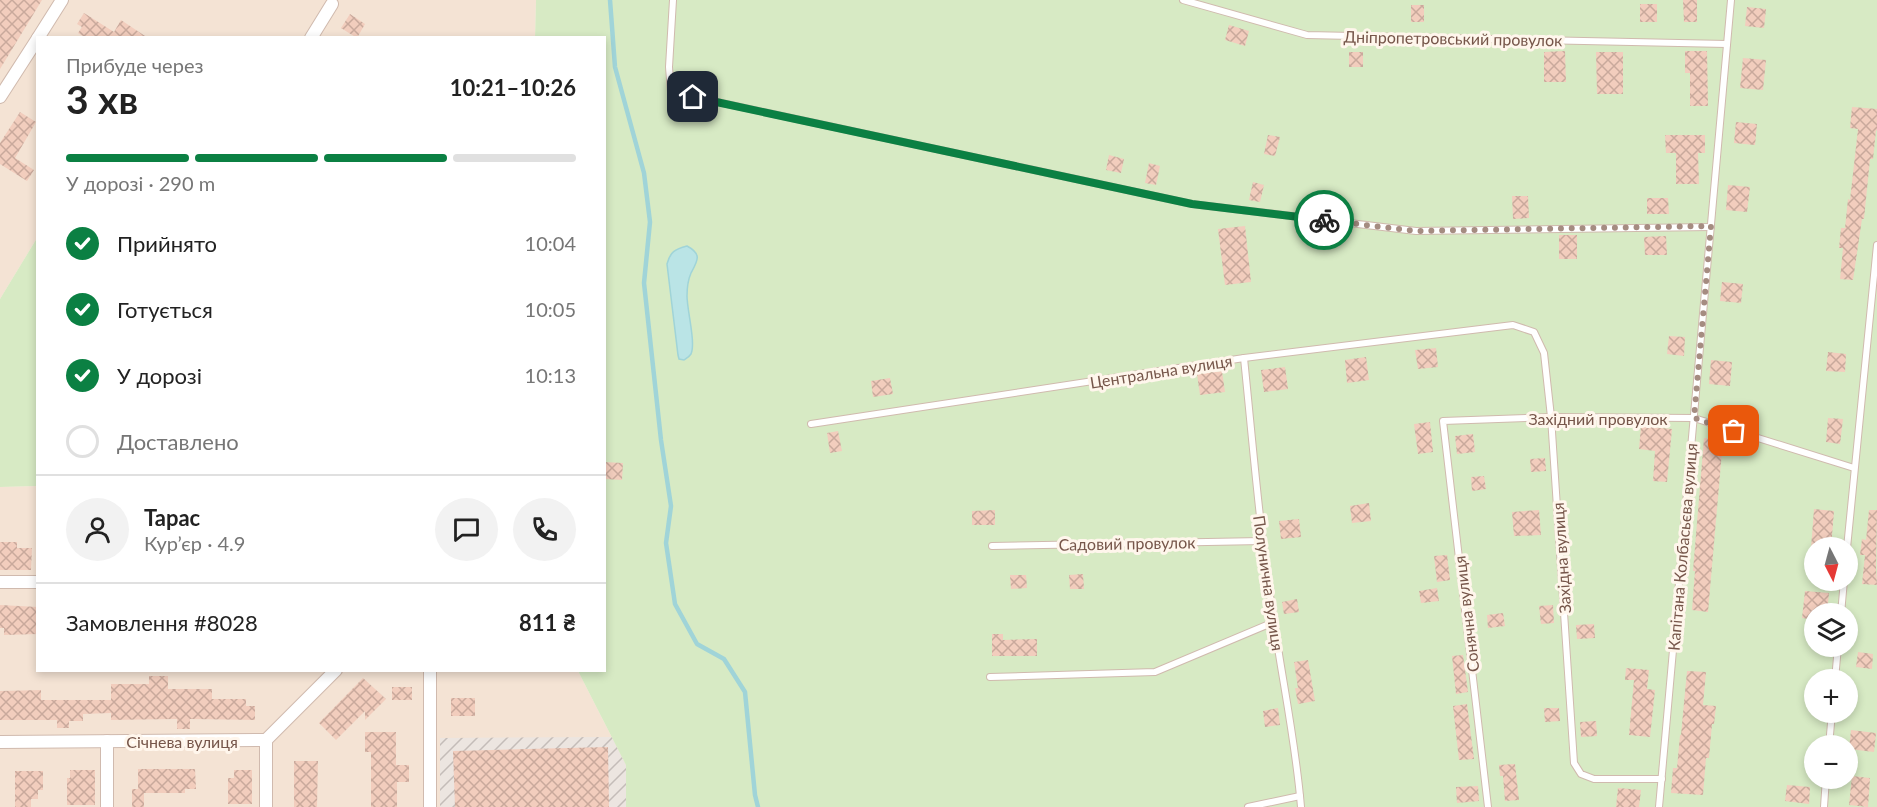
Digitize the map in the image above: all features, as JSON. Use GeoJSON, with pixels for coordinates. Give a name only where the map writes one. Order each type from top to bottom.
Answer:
{"type":"FeatureCollection","features":[{"type":"Feature","properties":{"kind":"street"},"geometry":{"type":"LineString","coordinates":[[41,36],[62,0]]}},
{"type":"Feature","properties":{"kind":"street"},"geometry":{"type":"LineString","coordinates":[[312,36],[332,4]]}},
{"type":"Feature","properties":{"kind":"street"},"geometry":{"type":"LineString","coordinates":[[0,97],[36,43]]}},
{"type":"Feature","properties":{"kind":"street"},"geometry":{"type":"LineString","coordinates":[[0,582],[36,582]]}},
{"type":"Feature","properties":{"kind":"street"},"geometry":{"type":"LineString","coordinates":[[266,807],[266,740],[334,672]]}},
{"type":"Feature","properties":{"kind":"street"},"geometry":{"type":"LineString","coordinates":[[430,672],[430,807]]}},
{"type":"Feature","properties":{"kind":"street","name":"Січнева вулиця"},"geometry":{"type":"LineString","coordinates":[[0,742],[266,740]]}},
{"type":"Feature","properties":{"kind":"street"},"geometry":{"type":"LineString","coordinates":[[107,741],[107,807]]}},
{"type":"Feature","properties":{"kind":"lane"},"geometry":{"type":"LineString","coordinates":[[673,0],[669,67],[671,92],[1192,204],[1416,231],[1711,226]]}},
{"type":"Feature","properties":{"kind":"lane","name":"Дніпропетровський провулок"},"geometry":{"type":"LineString","coordinates":[[1183,0],[1307,35],[1727,44]]}},
{"type":"Feature","properties":{"kind":"lane","name":"Капітана Колбасьєва вулиця"},"geometry":{"type":"LineString","coordinates":[[1659,807],[1731,0]]}},
{"type":"Feature","properties":{"kind":"lane"},"geometry":{"type":"LineString","coordinates":[[1848,537],[1877,245]]}},
{"type":"Feature","properties":{"kind":"lane","name":"Центральна вулиця"},"geometry":{"type":"LineString","coordinates":[[811,424],[1244,358],[1513,325],[1534,332],[1544,353]]}},
{"type":"Feature","properties":{"kind":"lane","name":"Західна вулиця"},"geometry":{"type":"LineString","coordinates":[[1544,353],[1551,417],[1574,764],[1581,774],[1594,778],[1662,779]]}},
{"type":"Feature","properties":{"kind":"lane","name":"Полунична вулиця"},"geometry":{"type":"LineString","coordinates":[[1244,358],[1263,541],[1298,765],[1301,807]]}},
{"type":"Feature","properties":{"kind":"lane","name":"Західний провулок"},"geometry":{"type":"LineString","coordinates":[[1443,422],[1551,417],[1694,418],[1854,468]]}},
{"type":"Feature","properties":{"kind":"lane","name":"Сонячна вулиця"},"geometry":{"type":"LineString","coordinates":[[1443,422],[1488,807]]}},
{"type":"Feature","properties":{"kind":"lane","name":"Садовий провулок"},"geometry":{"type":"LineString","coordinates":[[992,546],[1263,541]]}},
{"type":"Feature","properties":{"kind":"lane"},"geometry":{"type":"LineString","coordinates":[[990,677],[1155,672],[1274,622]]}},
{"type":"Feature","properties":{"kind":"lane"},"geometry":{"type":"LineString","coordinates":[[1824,807],[1825,789]]}},
{"type":"Feature","properties":{"kind":"lane"},"geometry":{"type":"LineString","coordinates":[[1248,807],[1300,796]]}},
{"type":"Feature","properties":{"kind":"shaded area"},"geometry":{"type":"Polygon","coordinates":[[[0,0],[536,0],[535,36],[36,36],[36,240],[0,299],[0,0]]]}},
{"type":"Feature","properties":{"kind":"shaded area"},"geometry":{"type":"Polygon","coordinates":[[[36,486],[36,672],[579,672],[626,765],[626,807],[0,807],[0,487],[36,486]]]}},
{"type":"Feature","properties":{"kind":"shaded area"},"geometry":{"type":"Polygon","coordinates":[[[612,737],[626,765],[626,807],[440,807],[440,738],[612,737]]]}},
{"type":"Feature","properties":{"kind":"green space"},"geometry":{"type":"Polygon","coordinates":[[[536,0],[1877,0],[1877,807],[626,807],[626,765],[579,672],[606,672],[606,36],[535,36],[536,0]]]}},
{"type":"Feature","properties":{"kind":"green space"},"geometry":{"type":"Polygon","coordinates":[[[36,240],[36,486],[0,487],[0,299],[36,240]]]}},
{"type":"Feature","properties":{"kind":"water"},"geometry":{"type":"Polygon","coordinates":[[[687,246],[695,252],[697,258],[687,290],[692,349],[690,355],[684,360],[679,359],[678,355],[667,264],[674,252],[687,246]]]}},
{"type":"Feature","properties":{"kind":"building"},"geometry":{"type":"Polygon","coordinates":[[[0,0],[42,0],[0,69],[0,0]]]}},
{"type":"Feature","properties":{"kind":"building"},"geometry":{"type":"Polygon","coordinates":[[[1683,0],[1697,0],[1697,22],[1684,22],[1683,0]]]}},
{"type":"Feature","properties":{"kind":"building"},"geometry":{"type":"Polygon","coordinates":[[[1640,4],[1657,4],[1657,22],[1640,22],[1640,4]]]}},
{"type":"Feature","properties":{"kind":"building"},"geometry":{"type":"Polygon","coordinates":[[[1411,5],[1424,5],[1424,22],[1411,22],[1411,5]]]}},
{"type":"Feature","properties":{"kind":"building"},"geometry":{"type":"Polygon","coordinates":[[[1747,7],[1766,9],[1764,28],[1745,26],[1747,7]]]}},
{"type":"Feature","properties":{"kind":"building"},"geometry":{"type":"Polygon","coordinates":[[[84,13],[114,32],[121,20],[145,36],[83,36],[78,33],[82,27],[77,24],[84,13]]]}},
{"type":"Feature","properties":{"kind":"building"},"geometry":{"type":"Polygon","coordinates":[[[350,14],[365,24],[358,36],[354,36],[341,28],[350,14]]]}},
{"type":"Feature","properties":{"kind":"building"},"geometry":{"type":"Polygon","coordinates":[[[1229,25],[1249,31],[1245,46],[1225,40],[1229,25]]]}},
{"type":"Feature","properties":{"kind":"building"},"geometry":{"type":"Polygon","coordinates":[[[1565,51],[1566,82],[1544,82],[1544,52],[1565,51]]]}},
{"type":"Feature","properties":{"kind":"building"},"geometry":{"type":"Polygon","coordinates":[[[1685,51],[1707,51],[1708,106],[1690,106],[1690,73],[1685,73],[1685,51]]]}},
{"type":"Feature","properties":{"kind":"building"},"geometry":{"type":"Polygon","coordinates":[[[1349,52],[1363,52],[1363,67],[1349,67],[1349,52]]]}},
{"type":"Feature","properties":{"kind":"building"},"geometry":{"type":"Polygon","coordinates":[[[1596,52],[1623,52],[1623,94],[1597,94],[1596,52]]]}},
{"type":"Feature","properties":{"kind":"building"},"geometry":{"type":"Polygon","coordinates":[[[1743,58],[1766,60],[1763,90],[1740,88],[1743,58]]]}},
{"type":"Feature","properties":{"kind":"building"},"geometry":{"type":"Polygon","coordinates":[[[1852,107],[1877,109],[1877,131],[1873,159],[1870,159],[1864,219],[1862,219],[1853,280],[1840,279],[1843,248],[1839,248],[1841,228],[1845,228],[1848,199],[1850,200],[1858,129],[1850,128],[1852,107]]]}},
{"type":"Feature","properties":{"kind":"building"},"geometry":{"type":"Polygon","coordinates":[[[20,112],[36,122],[15,158],[34,170],[27,181],[0,164],[0,143],[20,112]]]}},
{"type":"Feature","properties":{"kind":"building"},"geometry":{"type":"Polygon","coordinates":[[[1736,122],[1757,124],[1755,145],[1734,143],[1736,122]]]}},
{"type":"Feature","properties":{"kind":"building"},"geometry":{"type":"Polygon","coordinates":[[[1268,135],[1280,137],[1275,156],[1264,154],[1268,135]]]}},
{"type":"Feature","properties":{"kind":"building"},"geometry":{"type":"Polygon","coordinates":[[[1665,135],[1705,135],[1705,153],[1698,153],[1699,184],[1676,184],[1676,153],[1666,153],[1665,135]]]}},
{"type":"Feature","properties":{"kind":"building"},"geometry":{"type":"Polygon","coordinates":[[[1109,155],[1124,159],[1121,173],[1106,170],[1109,155]]]}},
{"type":"Feature","properties":{"kind":"building"},"geometry":{"type":"Polygon","coordinates":[[[1149,163],[1160,166],[1156,185],[1145,183],[1149,163]]]}},
{"type":"Feature","properties":{"kind":"building"},"geometry":{"type":"Polygon","coordinates":[[[1253,182],[1264,185],[1260,202],[1249,200],[1253,182]]]}},
{"type":"Feature","properties":{"kind":"building"},"geometry":{"type":"Polygon","coordinates":[[[1728,185],[1750,187],[1747,212],[1726,210],[1728,185]]]}},
{"type":"Feature","properties":{"kind":"building"},"geometry":{"type":"Polygon","coordinates":[[[1512,196],[1528,196],[1529,218],[1513,219],[1512,196]]]}},
{"type":"Feature","properties":{"kind":"building"},"geometry":{"type":"Polygon","coordinates":[[[1647,198],[1668,198],[1669,214],[1647,214],[1647,198]]]}},
{"type":"Feature","properties":{"kind":"building"},"geometry":{"type":"Polygon","coordinates":[[[1245,226],[1251,282],[1225,285],[1218,229],[1245,226]]]}},
{"type":"Feature","properties":{"kind":"building"},"geometry":{"type":"Polygon","coordinates":[[[1559,235],[1577,235],[1577,259],[1559,259],[1559,235]]]}},
{"type":"Feature","properties":{"kind":"building"},"geometry":{"type":"Polygon","coordinates":[[[1666,236],[1667,255],[1645,255],[1644,237],[1666,236]]]}},
{"type":"Feature","properties":{"kind":"building"},"geometry":{"type":"Polygon","coordinates":[[[1722,282],[1743,284],[1741,303],[1720,301],[1722,282]]]}},
{"type":"Feature","properties":{"kind":"building"},"geometry":{"type":"Polygon","coordinates":[[[1669,336],[1685,337],[1684,356],[1667,354],[1669,336]]]}},
{"type":"Feature","properties":{"kind":"building"},"geometry":{"type":"Polygon","coordinates":[[[1436,348],[1438,367],[1418,369],[1415,350],[1436,348]]]}},
{"type":"Feature","properties":{"kind":"building"},"geometry":{"type":"Polygon","coordinates":[[[1828,352],[1846,354],[1845,372],[1826,371],[1828,352]]]}},
{"type":"Feature","properties":{"kind":"building"},"geometry":{"type":"Polygon","coordinates":[[[1366,357],[1369,380],[1347,383],[1345,360],[1366,357]]]}},
{"type":"Feature","properties":{"kind":"building"},"geometry":{"type":"Polygon","coordinates":[[[1711,360],[1732,362],[1730,386],[1709,384],[1711,360]]]}},
{"type":"Feature","properties":{"kind":"building"},"geometry":{"type":"Polygon","coordinates":[[[1285,367],[1288,389],[1264,392],[1261,370],[1285,367]]]}},
{"type":"Feature","properties":{"kind":"building"},"geometry":{"type":"Polygon","coordinates":[[[1222,371],[1225,392],[1200,395],[1197,374],[1222,371]]]}},
{"type":"Feature","properties":{"kind":"building"},"geometry":{"type":"Polygon","coordinates":[[[890,378],[893,394],[873,397],[871,381],[890,378]]]}},
{"type":"Feature","properties":{"kind":"building"},"geometry":{"type":"Polygon","coordinates":[[[1828,418],[1843,419],[1840,444],[1826,442],[1828,418]]]}},
{"type":"Feature","properties":{"kind":"building"},"geometry":{"type":"Polygon","coordinates":[[[1430,422],[1433,452],[1418,454],[1414,424],[1430,422]]]}},
{"type":"Feature","properties":{"kind":"building"},"geometry":{"type":"Polygon","coordinates":[[[1641,426],[1672,429],[1667,482],[1653,481],[1655,451],[1639,449],[1641,426]]]}},
{"type":"Feature","properties":{"kind":"building"},"geometry":{"type":"Polygon","coordinates":[[[838,431],[842,451],[830,453],[827,433],[838,431]]]}},
{"type":"Feature","properties":{"kind":"building"},"geometry":{"type":"Polygon","coordinates":[[[1473,434],[1475,452],[1457,454],[1455,436],[1473,434]]]}},
{"type":"Feature","properties":{"kind":"building"},"geometry":{"type":"Polygon","coordinates":[[[1704,438],[1723,440],[1708,612],[1692,610],[1704,438]]]}},
{"type":"Feature","properties":{"kind":"building"},"geometry":{"type":"Polygon","coordinates":[[[1545,458],[1546,471],[1531,472],[1530,459],[1545,458]]]}},
{"type":"Feature","properties":{"kind":"building"},"geometry":{"type":"Polygon","coordinates":[[[606,462],[623,463],[622,480],[606,479],[606,462]]]}},
{"type":"Feature","properties":{"kind":"building"},"geometry":{"type":"Polygon","coordinates":[[[1484,476],[1486,489],[1472,491],[1471,477],[1484,476]]]}},
{"type":"Feature","properties":{"kind":"building"},"geometry":{"type":"Polygon","coordinates":[[[1369,503],[1371,521],[1352,523],[1350,506],[1369,503]]]}},
{"type":"Feature","properties":{"kind":"building"},"geometry":{"type":"Polygon","coordinates":[[[1814,509],[1834,511],[1832,537],[1812,537],[1814,509]]]}},
{"type":"Feature","properties":{"kind":"building"},"geometry":{"type":"Polygon","coordinates":[[[995,510],[995,525],[972,525],[972,511],[995,510]]]}},
{"type":"Feature","properties":{"kind":"building"},"geometry":{"type":"Polygon","coordinates":[[[1539,510],[1541,535],[1514,536],[1512,512],[1539,510]]]}},
{"type":"Feature","properties":{"kind":"building"},"geometry":{"type":"Polygon","coordinates":[[[1869,510],[1877,510],[1877,585],[1862,584],[1865,555],[1860,555],[1862,539],[1866,540],[1869,510]]]}},
{"type":"Feature","properties":{"kind":"building"},"geometry":{"type":"Polygon","coordinates":[[[1299,519],[1301,537],[1281,539],[1279,521],[1299,519]]]}},
{"type":"Feature","properties":{"kind":"building"},"geometry":{"type":"Polygon","coordinates":[[[0,542],[17,542],[17,548],[32,548],[31,570],[0,570],[0,542]]]}},
{"type":"Feature","properties":{"kind":"building"},"geometry":{"type":"Polygon","coordinates":[[[1447,555],[1450,580],[1437,582],[1434,556],[1447,555]]]}},
{"type":"Feature","properties":{"kind":"building"},"geometry":{"type":"Polygon","coordinates":[[[1083,574],[1084,589],[1070,589],[1069,575],[1083,574]]]}},
{"type":"Feature","properties":{"kind":"building"},"geometry":{"type":"Polygon","coordinates":[[[1010,575],[1026,575],[1027,588],[1011,589],[1010,575]]]}},
{"type":"Feature","properties":{"kind":"building"},"geometry":{"type":"Polygon","coordinates":[[[1437,588],[1439,601],[1421,603],[1419,591],[1437,588]]]}},
{"type":"Feature","properties":{"kind":"building"},"geometry":{"type":"Polygon","coordinates":[[[1805,591],[1829,593],[1828,603],[1804,603],[1804,618],[1802,618],[1805,591]]]}},
{"type":"Feature","properties":{"kind":"building"},"geometry":{"type":"Polygon","coordinates":[[[1297,599],[1299,612],[1284,614],[1282,602],[1297,599]]]}},
{"type":"Feature","properties":{"kind":"building"},"geometry":{"type":"Polygon","coordinates":[[[0,605],[36,607],[36,634],[4,635],[4,628],[0,628],[0,605]]]}},
{"type":"Feature","properties":{"kind":"building"},"geometry":{"type":"Polygon","coordinates":[[[1553,605],[1554,623],[1541,624],[1539,606],[1553,605]]]}},
{"type":"Feature","properties":{"kind":"building"},"geometry":{"type":"Polygon","coordinates":[[[1503,613],[1505,626],[1488,628],[1487,615],[1503,613]]]}},
{"type":"Feature","properties":{"kind":"building"},"geometry":{"type":"Polygon","coordinates":[[[1594,624],[1595,638],[1577,639],[1576,625],[1594,624]]]}},
{"type":"Feature","properties":{"kind":"building"},"geometry":{"type":"Polygon","coordinates":[[[992,634],[1003,634],[1003,640],[1037,639],[1037,656],[992,656],[992,634]]]}},
{"type":"Feature","properties":{"kind":"building"},"geometry":{"type":"Polygon","coordinates":[[[1858,652],[1873,654],[1872,669],[1856,667],[1858,652]]]}},
{"type":"Feature","properties":{"kind":"building"},"geometry":{"type":"Polygon","coordinates":[[[1463,655],[1468,692],[1456,694],[1452,656],[1463,655]]]}},
{"type":"Feature","properties":{"kind":"building"},"geometry":{"type":"Polygon","coordinates":[[[1308,660],[1315,701],[1298,704],[1294,662],[1308,660]]]}},
{"type":"Feature","properties":{"kind":"building"},"geometry":{"type":"Polygon","coordinates":[[[1626,668],[1649,670],[1647,689],[1655,690],[1650,737],[1629,735],[1634,680],[1625,680],[1626,668]]]}},
{"type":"Feature","properties":{"kind":"building"},"geometry":{"type":"Polygon","coordinates":[[[1687,671],[1706,672],[1703,705],[1716,706],[1709,758],[1706,758],[1703,795],[1671,793],[1673,768],[1677,768],[1687,671]]]}},
{"type":"Feature","properties":{"kind":"building"},"geometry":{"type":"Polygon","coordinates":[[[149,676],[168,676],[168,689],[212,689],[212,699],[246,699],[246,706],[255,706],[255,720],[190,719],[190,729],[177,729],[177,719],[111,720],[111,713],[83,714],[83,721],[69,721],[69,728],[57,728],[57,720],[0,720],[0,691],[41,690],[41,700],[111,700],[111,684],[149,684],[149,676]]]}},
{"type":"Feature","properties":{"kind":"building"},"geometry":{"type":"Polygon","coordinates":[[[363,678],[386,699],[365,720],[365,711],[336,740],[319,723],[363,678]]]}},
{"type":"Feature","properties":{"kind":"building"},"geometry":{"type":"Polygon","coordinates":[[[392,687],[412,687],[412,700],[392,700],[392,687]]]}},
{"type":"Feature","properties":{"kind":"building"},"geometry":{"type":"Polygon","coordinates":[[[451,698],[475,698],[475,716],[451,716],[451,698]]]}},
{"type":"Feature","properties":{"kind":"building"},"geometry":{"type":"Polygon","coordinates":[[[1467,704],[1474,759],[1459,760],[1453,706],[1467,704]]]}},
{"type":"Feature","properties":{"kind":"building"},"geometry":{"type":"Polygon","coordinates":[[[1278,708],[1280,725],[1265,727],[1263,711],[1278,708]]]}},
{"type":"Feature","properties":{"kind":"building"},"geometry":{"type":"Polygon","coordinates":[[[1544,708],[1559,708],[1560,721],[1545,722],[1544,708]]]}},
{"type":"Feature","properties":{"kind":"building"},"geometry":{"type":"Polygon","coordinates":[[[1596,721],[1597,736],[1581,737],[1580,722],[1596,721]]]}},
{"type":"Feature","properties":{"kind":"building"},"geometry":{"type":"Polygon","coordinates":[[[1851,730],[1876,733],[1874,752],[1858,750],[1858,735],[1850,735],[1851,730]]]}},
{"type":"Feature","properties":{"kind":"building"},"geometry":{"type":"Polygon","coordinates":[[[365,732],[396,732],[396,765],[409,765],[409,782],[397,782],[397,807],[371,807],[371,752],[365,752],[365,732]]]}},
{"type":"Feature","properties":{"kind":"building"},"geometry":{"type":"Polygon","coordinates":[[[608,747],[609,807],[455,807],[453,751],[608,747]]]}},
{"type":"Feature","properties":{"kind":"building"},"geometry":{"type":"Polygon","coordinates":[[[294,761],[318,761],[317,807],[294,807],[294,761]]]}},
{"type":"Feature","properties":{"kind":"building"},"geometry":{"type":"Polygon","coordinates":[[[1515,764],[1519,800],[1505,801],[1503,776],[1500,776],[1499,765],[1515,764]]]}},
{"type":"Feature","properties":{"kind":"building"},"geometry":{"type":"Polygon","coordinates":[[[138,769],[195,769],[196,789],[185,789],[185,793],[144,793],[144,807],[132,807],[132,789],[138,789],[138,769]]]}},
{"type":"Feature","properties":{"kind":"building"},"geometry":{"type":"Polygon","coordinates":[[[70,770],[95,770],[95,805],[67,805],[67,778],[70,778],[70,770]]]}},
{"type":"Feature","properties":{"kind":"building"},"geometry":{"type":"Polygon","coordinates":[[[234,770],[252,770],[252,804],[228,804],[228,778],[234,778],[234,770]]]}},
{"type":"Feature","properties":{"kind":"building"},"geometry":{"type":"Polygon","coordinates":[[[15,771],[43,771],[43,790],[38,790],[38,799],[31,799],[31,807],[15,807],[15,771]]]}},
{"type":"Feature","properties":{"kind":"building"},"geometry":{"type":"Polygon","coordinates":[[[1858,777],[1870,778],[1868,807],[1849,805],[1851,789],[1858,789],[1858,777]]]}},
{"type":"Feature","properties":{"kind":"building"},"geometry":{"type":"Polygon","coordinates":[[[1787,785],[1810,789],[1809,804],[1785,801],[1787,785]]]}},
{"type":"Feature","properties":{"kind":"building"},"geometry":{"type":"Polygon","coordinates":[[[1478,786],[1479,801],[1457,803],[1456,787],[1478,786]]]}},
{"type":"Feature","properties":{"kind":"building"},"geometry":{"type":"Polygon","coordinates":[[[1618,788],[1641,790],[1639,807],[1616,807],[1618,788]]]}},
{"type":"Feature","properties":{"kind":"waterway"},"geometry":{"type":"LineString","coordinates":[[610,0],[615,67],[644,173],[650,222],[644,283],[661,440],[671,506],[666,543],[675,604],[697,644],[724,659],[745,692],[758,807]]}},
{"type":"Feature","properties":{"kind":"way so far"},"geometry":{"type":"LineString","coordinates":[[1324,220],[1416,231],[1711,226],[1694,418],[1734,431]]}},
{"type":"Feature","properties":{"kind":"route"},"geometry":{"type":"LineString","coordinates":[[693,97],[1192,204],[1324,220]]}}]}
